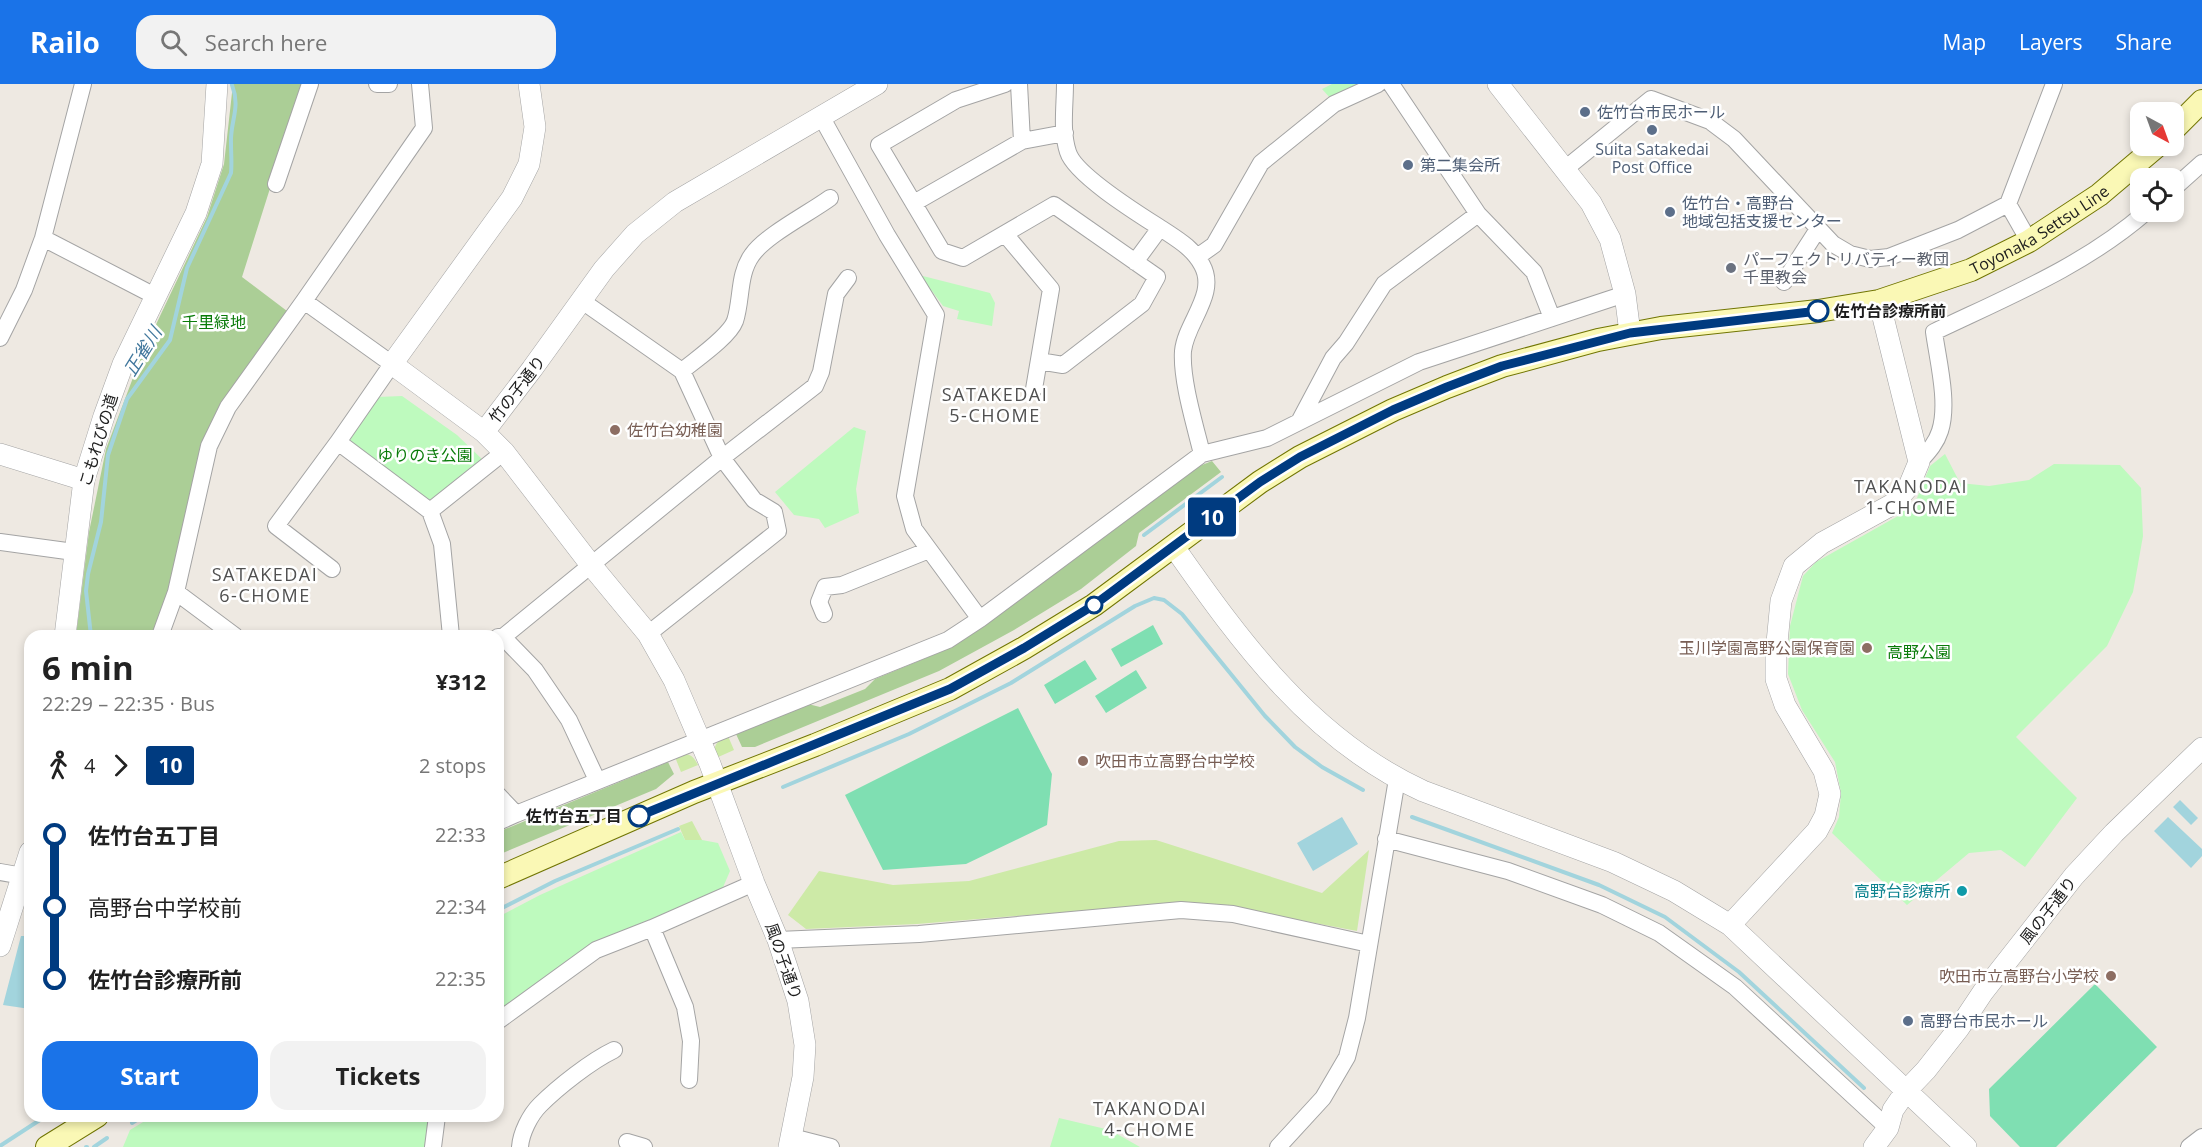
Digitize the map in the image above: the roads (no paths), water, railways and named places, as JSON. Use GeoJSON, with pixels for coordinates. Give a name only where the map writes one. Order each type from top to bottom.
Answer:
{"type":"FeatureCollection","features":[{"type":"Feature","properties":{"kind":"main road"},"geometry":{"type":"LineString","coordinates":[[2184,119],[2202,101]]}},
{"type":"Feature","properties":{"kind":"main road","name":"Toyonaka Settsu Line"},"geometry":{"type":"LineString","coordinates":[[504,875],[638,816],[950,689],[1024,648],[1094,605],[1260,482],[1300,457],[1393,410],[1502,366],[1630,333],[1818,311],[1879,301],[1971,270],[2029,241],[2099,195],[2145,156]]}},
{"type":"Feature","properties":{"kind":"main road"},"geometry":{"type":"LineString","coordinates":[[47,1147],[87,1122]]}},
{"type":"Feature","properties":{"kind":"street"},"geometry":{"type":"LineString","coordinates":[[0,338],[24,290],[43,238],[83,84]]}},
{"type":"Feature","properties":{"kind":"street","name":"こもれびの道"},"geometry":{"type":"LineString","coordinates":[[66,630],[84,480],[123,364],[196,213],[212,164],[218,84]]}},
{"type":"Feature","properties":{"kind":"street"},"geometry":{"type":"LineString","coordinates":[[276,184],[310,84]]}},
{"type":"Feature","properties":{"kind":"street"},"geometry":{"type":"LineString","coordinates":[[377,84],[389,84]]}},
{"type":"Feature","properties":{"kind":"street"},"geometry":{"type":"LineString","coordinates":[[162,630],[176,592],[209,446],[228,406],[424,128],[420,84]]}},
{"type":"Feature","properties":{"kind":"street"},"geometry":{"type":"LineString","coordinates":[[332,569],[276,526],[512,198],[529,164],[535,127],[530,84]]}},
{"type":"Feature","properties":{"kind":"street","name":"竹の子通り"},"geometry":{"type":"LineString","coordinates":[[717,784],[674,680],[648,634],[591,565],[504,452],[484,432],[604,269],[635,234],[675,202],[877,84]]}},
{"type":"Feature","properties":{"kind":"street"},"geometry":{"type":"LineString","coordinates":[[1005,84],[956,99],[879,145],[942,251],[963,258],[1054,205],[1157,277],[1142,304],[1063,365],[1039,361]]}},
{"type":"Feature","properties":{"kind":"street"},"geometry":{"type":"LineString","coordinates":[[1019,84],[1022,141]]}},
{"type":"Feature","properties":{"kind":"street"},"geometry":{"type":"LineString","coordinates":[[1065,84],[1065,133],[1071,159],[1089,178],[1188,247],[1204,267],[1207,281],[1203,299],[1183,350],[1184,370],[1202,454]]}},
{"type":"Feature","properties":{"kind":"street"},"geometry":{"type":"LineString","coordinates":[[1197,257],[1214,245],[1261,163],[1334,104],[1378,84]]}},
{"type":"Feature","properties":{"kind":"street"},"geometry":{"type":"LineString","coordinates":[[1391,84],[1478,214],[1533,272],[1552,318]]}},
{"type":"Feature","properties":{"kind":"street"},"geometry":{"type":"LineString","coordinates":[[1498,84],[1591,203],[1610,239],[1626,294],[1630,333]]}},
{"type":"Feature","properties":{"kind":"street"},"geometry":{"type":"LineString","coordinates":[[1565,169],[1650,91],[1710,121],[1734,139],[1833,244],[1850,254],[1870,259],[1889,257],[1958,230],[2008,204],[2054,84]]}},
{"type":"Feature","properties":{"kind":"street"},"geometry":{"type":"LineString","coordinates":[[822,118],[887,235],[941,318],[905,496],[914,530],[980,618]]}},
{"type":"Feature","properties":{"kind":"street"},"geometry":{"type":"LineString","coordinates":[[914,203],[1022,141],[1065,133]]}},
{"type":"Feature","properties":{"kind":"street"},"geometry":{"type":"LineString","coordinates":[[2184,179],[2202,163]]}},
{"type":"Feature","properties":{"kind":"street"},"geometry":{"type":"LineString","coordinates":[[682,371],[715,344],[734,323],[739,264],[771,237],[830,198]]}},
{"type":"Feature","properties":{"kind":"street"},"geometry":{"type":"LineString","coordinates":[[2008,204],[2029,241]]}},
{"type":"Feature","properties":{"kind":"street"},"geometry":{"type":"LineString","coordinates":[[1299,422],[1333,358],[1346,343],[1384,284],[1478,214]]}},
{"type":"Feature","properties":{"kind":"street"},"geometry":{"type":"LineString","coordinates":[[1730,925],[1817,831],[1826,816],[1830,794],[1824,771],[1785,705],[1776,679],[1781,601],[1794,566],[1822,543],[1893,504],[1908,486],[1919,462],[1933,446],[1940,432],[1944,412],[1934,332],[2078,261],[2134,222]]}},
{"type":"Feature","properties":{"kind":"street"},"geometry":{"type":"LineString","coordinates":[[1135,262],[1160,228]]}},
{"type":"Feature","properties":{"kind":"street"},"geometry":{"type":"LineString","coordinates":[[1784,282],[1818,229]]}},
{"type":"Feature","properties":{"kind":"street"},"geometry":{"type":"LineString","coordinates":[[1005,234],[1051,289],[1034,389]]}},
{"type":"Feature","properties":{"kind":"street"},"geometry":{"type":"LineString","coordinates":[[43,238],[155,296]]}},
{"type":"Feature","properties":{"kind":"street"},"geometry":{"type":"LineString","coordinates":[[504,634],[814,386],[821,372],[836,294],[848,278]]}},
{"type":"Feature","properties":{"kind":"street"},"geometry":{"type":"LineString","coordinates":[[504,819],[948,640],[1202,454],[1267,438],[1419,362],[1626,294]]}},
{"type":"Feature","properties":{"kind":"street"},"geometry":{"type":"LineString","coordinates":[[304,301],[484,432]]}},
{"type":"Feature","properties":{"kind":"street"},"geometry":{"type":"LineString","coordinates":[[582,301],[682,371],[722,458],[754,500],[774,513],[778,531],[648,634]]}},
{"type":"Feature","properties":{"kind":"street"},"geometry":{"type":"LineString","coordinates":[[1879,301],[1919,462]]}},
{"type":"Feature","properties":{"kind":"street"},"geometry":{"type":"LineString","coordinates":[[338,442],[430,510],[442,544],[450,630]]}},
{"type":"Feature","properties":{"kind":"street"},"geometry":{"type":"LineString","coordinates":[[430,510],[504,452]]}},
{"type":"Feature","properties":{"kind":"street"},"geometry":{"type":"LineString","coordinates":[[0,454],[84,480]]}},
{"type":"Feature","properties":{"kind":"street"},"geometry":{"type":"LineString","coordinates":[[0,542],[74,552]]}},
{"type":"Feature","properties":{"kind":"street"},"geometry":{"type":"LineString","coordinates":[[1174,547],[1261,664],[1324,728],[1397,779],[1423,791],[1613,862],[1674,891],[1730,925],[1966,1147]]}},
{"type":"Feature","properties":{"kind":"street"},"geometry":{"type":"LineString","coordinates":[[824,614],[819,602],[825,587],[842,585],[929,550]]}},
{"type":"Feature","properties":{"kind":"street"},"geometry":{"type":"LineString","coordinates":[[176,592],[227,630]]}},
{"type":"Feature","properties":{"kind":"street"},"geometry":{"type":"LineString","coordinates":[[504,641],[535,670],[569,720],[597,780]]}},
{"type":"Feature","properties":{"kind":"street","name":"風の子通り"},"geometry":{"type":"LineString","coordinates":[[1874,1147],[1888,1128],[1893,1110],[1906,1091],[1959,1028],[1983,992],[2074,876],[2114,833],[2202,748]]}},
{"type":"Feature","properties":{"kind":"street"},"geometry":{"type":"LineString","coordinates":[[1278,1147],[1323,1098],[1347,1057],[1357,1018],[1397,779]]}},
{"type":"Feature","properties":{"kind":"street","name":"風の子通り"},"geometry":{"type":"LineString","coordinates":[[717,784],[778,940],[798,1001],[805,1045],[803,1077],[791,1142]]}},
{"type":"Feature","properties":{"kind":"street"},"geometry":{"type":"LineString","coordinates":[[504,801],[516,814]]}},
{"type":"Feature","properties":{"kind":"street"},"geometry":{"type":"LineString","coordinates":[[1386,839],[1508,872],[1602,905],[1659,933],[1735,987],[1888,1128]]}},
{"type":"Feature","properties":{"kind":"street"},"geometry":{"type":"LineString","coordinates":[[0,872],[23,876]]}},
{"type":"Feature","properties":{"kind":"street"},"geometry":{"type":"LineString","coordinates":[[0,946],[24,873]]}},
{"type":"Feature","properties":{"kind":"street"},"geometry":{"type":"LineString","coordinates":[[504,1017],[596,950],[754,883]]}},
{"type":"Feature","properties":{"kind":"street"},"geometry":{"type":"LineString","coordinates":[[778,940],[919,934],[1181,910],[1233,914],[1369,944]]}},
{"type":"Feature","properties":{"kind":"street"},"geometry":{"type":"LineString","coordinates":[[652,928],[685,1007],[692,1041],[689,1080]]}},
{"type":"Feature","properties":{"kind":"street"},"geometry":{"type":"LineString","coordinates":[[520,1147],[521,1136],[538,1107],[598,1058],[614,1050]]}},
{"type":"Feature","properties":{"kind":"street"},"geometry":{"type":"LineString","coordinates":[[433,1147],[435,1122]]}},
{"type":"Feature","properties":{"kind":"street"},"geometry":{"type":"LineString","coordinates":[[2189,1147],[2202,1137]]}},
{"type":"Feature","properties":{"kind":"street"},"geometry":{"type":"LineString","coordinates":[[627,1142],[644,1147]]}},
{"type":"Feature","properties":{"kind":"street"},"geometry":{"type":"LineString","coordinates":[[791,1142],[831,1147]]}},
{"type":"Feature","properties":{"kind":"water"},"geometry":{"type":"Polygon","coordinates":[[[2180,800],[2198,818],[2191,825],[2173,807],[2180,800]]]}},
{"type":"Feature","properties":{"kind":"water"},"geometry":{"type":"Polygon","coordinates":[[[1342,817],[1358,844],[1313,871],[1297,843],[1342,817]]]}},
{"type":"Feature","properties":{"kind":"water"},"geometry":{"type":"Polygon","coordinates":[[[2168,817],[2202,849],[2202,856],[2191,868],[2154,831],[2168,817]]]}},
{"type":"Feature","properties":{"kind":"water"},"geometry":{"type":"Polygon","coordinates":[[[21,936],[24,936],[24,1008],[3,1005],[21,936]]]}},
{"type":"Feature","properties":{"kind":"waterway","name":"正雀川"},"geometry":{"type":"LineString","coordinates":[[90,630],[86,591],[101,522],[108,455],[127,399],[170,340],[187,268],[231,173],[231,135],[236,101],[232,85]]}},
{"type":"Feature","properties":{"kind":"waterway"},"geometry":{"type":"LineString","coordinates":[[1144,535],[1222,477]]}},
{"type":"Feature","properties":{"kind":"waterway"},"geometry":{"type":"LineString","coordinates":[[783,787],[909,734],[1011,683],[1135,606],[1154,598],[1164,600],[1182,614],[1265,716],[1295,747],[1322,767],[1363,790]]}},
{"type":"Feature","properties":{"kind":"waterway"},"geometry":{"type":"LineString","coordinates":[[1412,817],[1599,885],[1665,917],[1739,972],[1864,1088]]}},
{"type":"Feature","properties":{"kind":"waterway"},"geometry":{"type":"LineString","coordinates":[[504,907],[555,881],[678,829]]}},
{"type":"Feature","properties":{"kind":"waterway","name":"正雀川"},"geometry":{"type":"LineString","coordinates":[[0,1146],[37,1122]]}},
{"type":"Feature","properties":{"kind":"waterway"},"geometry":{"type":"LineString","coordinates":[[94,1147],[107,1138]]}},
{"type":"Feature","properties":{"kind":"place","name":"佐竹台市民ホール"},"geometry":{"type":"Point","coordinates":[1585,112]}},
{"type":"Feature","properties":{"kind":"place","name":"Suita Satakedai Post Office"},"geometry":{"type":"Point","coordinates":[1652,130]}},
{"type":"Feature","properties":{"kind":"place","name":"第二集会所"},"geometry":{"type":"Point","coordinates":[1408,165]}},
{"type":"Feature","properties":{"kind":"place","name":"佐竹台・高野台 地域包括支援センター"},"geometry":{"type":"Point","coordinates":[1670,212]}},
{"type":"Feature","properties":{"kind":"place","name":"パーフェクトリバティー教団 千里教会"},"geometry":{"type":"Point","coordinates":[1731,268]}},
{"type":"Feature","properties":{"kind":"place","name":"佐竹台診療所前"},"geometry":{"type":"Point","coordinates":[1818,311]}},
{"type":"Feature","properties":{"kind":"place","name":"佐竹台幼稚園"},"geometry":{"type":"Point","coordinates":[615,430]}},
{"type":"Feature","properties":{"kind":"place","name":"玉川学園高野公園保育園"},"geometry":{"type":"Point","coordinates":[1867,648]}},
{"type":"Feature","properties":{"kind":"place","name":"吹田市立高野台中学校"},"geometry":{"type":"Point","coordinates":[1083,761]}},
{"type":"Feature","properties":{"kind":"place","name":"佐竹台五丁目"},"geometry":{"type":"Point","coordinates":[639,816]}},
{"type":"Feature","properties":{"kind":"place","name":"高野台診療所"},"geometry":{"type":"Point","coordinates":[1962,891]}},
{"type":"Feature","properties":{"kind":"place","name":"吹田市立高野台小学校"},"geometry":{"type":"Point","coordinates":[2111,976]}},
{"type":"Feature","properties":{"kind":"place","name":"高野台市民ホール"},"geometry":{"type":"Point","coordinates":[1908,1021]}},
{"type":"Feature","properties":{"kind":"district","name":"SATAKEDAI 5-CHOME"},"geometry":{"type":"Point","coordinates":[995,404]}},
{"type":"Feature","properties":{"kind":"district","name":"TAKANODAI 1-CHOME"},"geometry":{"type":"Point","coordinates":[1911,496]}},
{"type":"Feature","properties":{"kind":"district","name":"SATAKEDAI 6-CHOME"},"geometry":{"type":"Point","coordinates":[265,584]}},
{"type":"Feature","properties":{"kind":"district","name":"TAKANODAI 4-CHOME"},"geometry":{"type":"Point","coordinates":[1150,1118]}},
{"type":"Feature","properties":{"kind":"park label","name":"千里緑地"},"geometry":{"type":"Point","coordinates":[214,322]}},
{"type":"Feature","properties":{"kind":"park label","name":"ゆりのき公園"},"geometry":{"type":"Point","coordinates":[425,455]}},
{"type":"Feature","properties":{"kind":"park label","name":"高野公園"},"geometry":{"type":"Point","coordinates":[1919,652]}}]}
